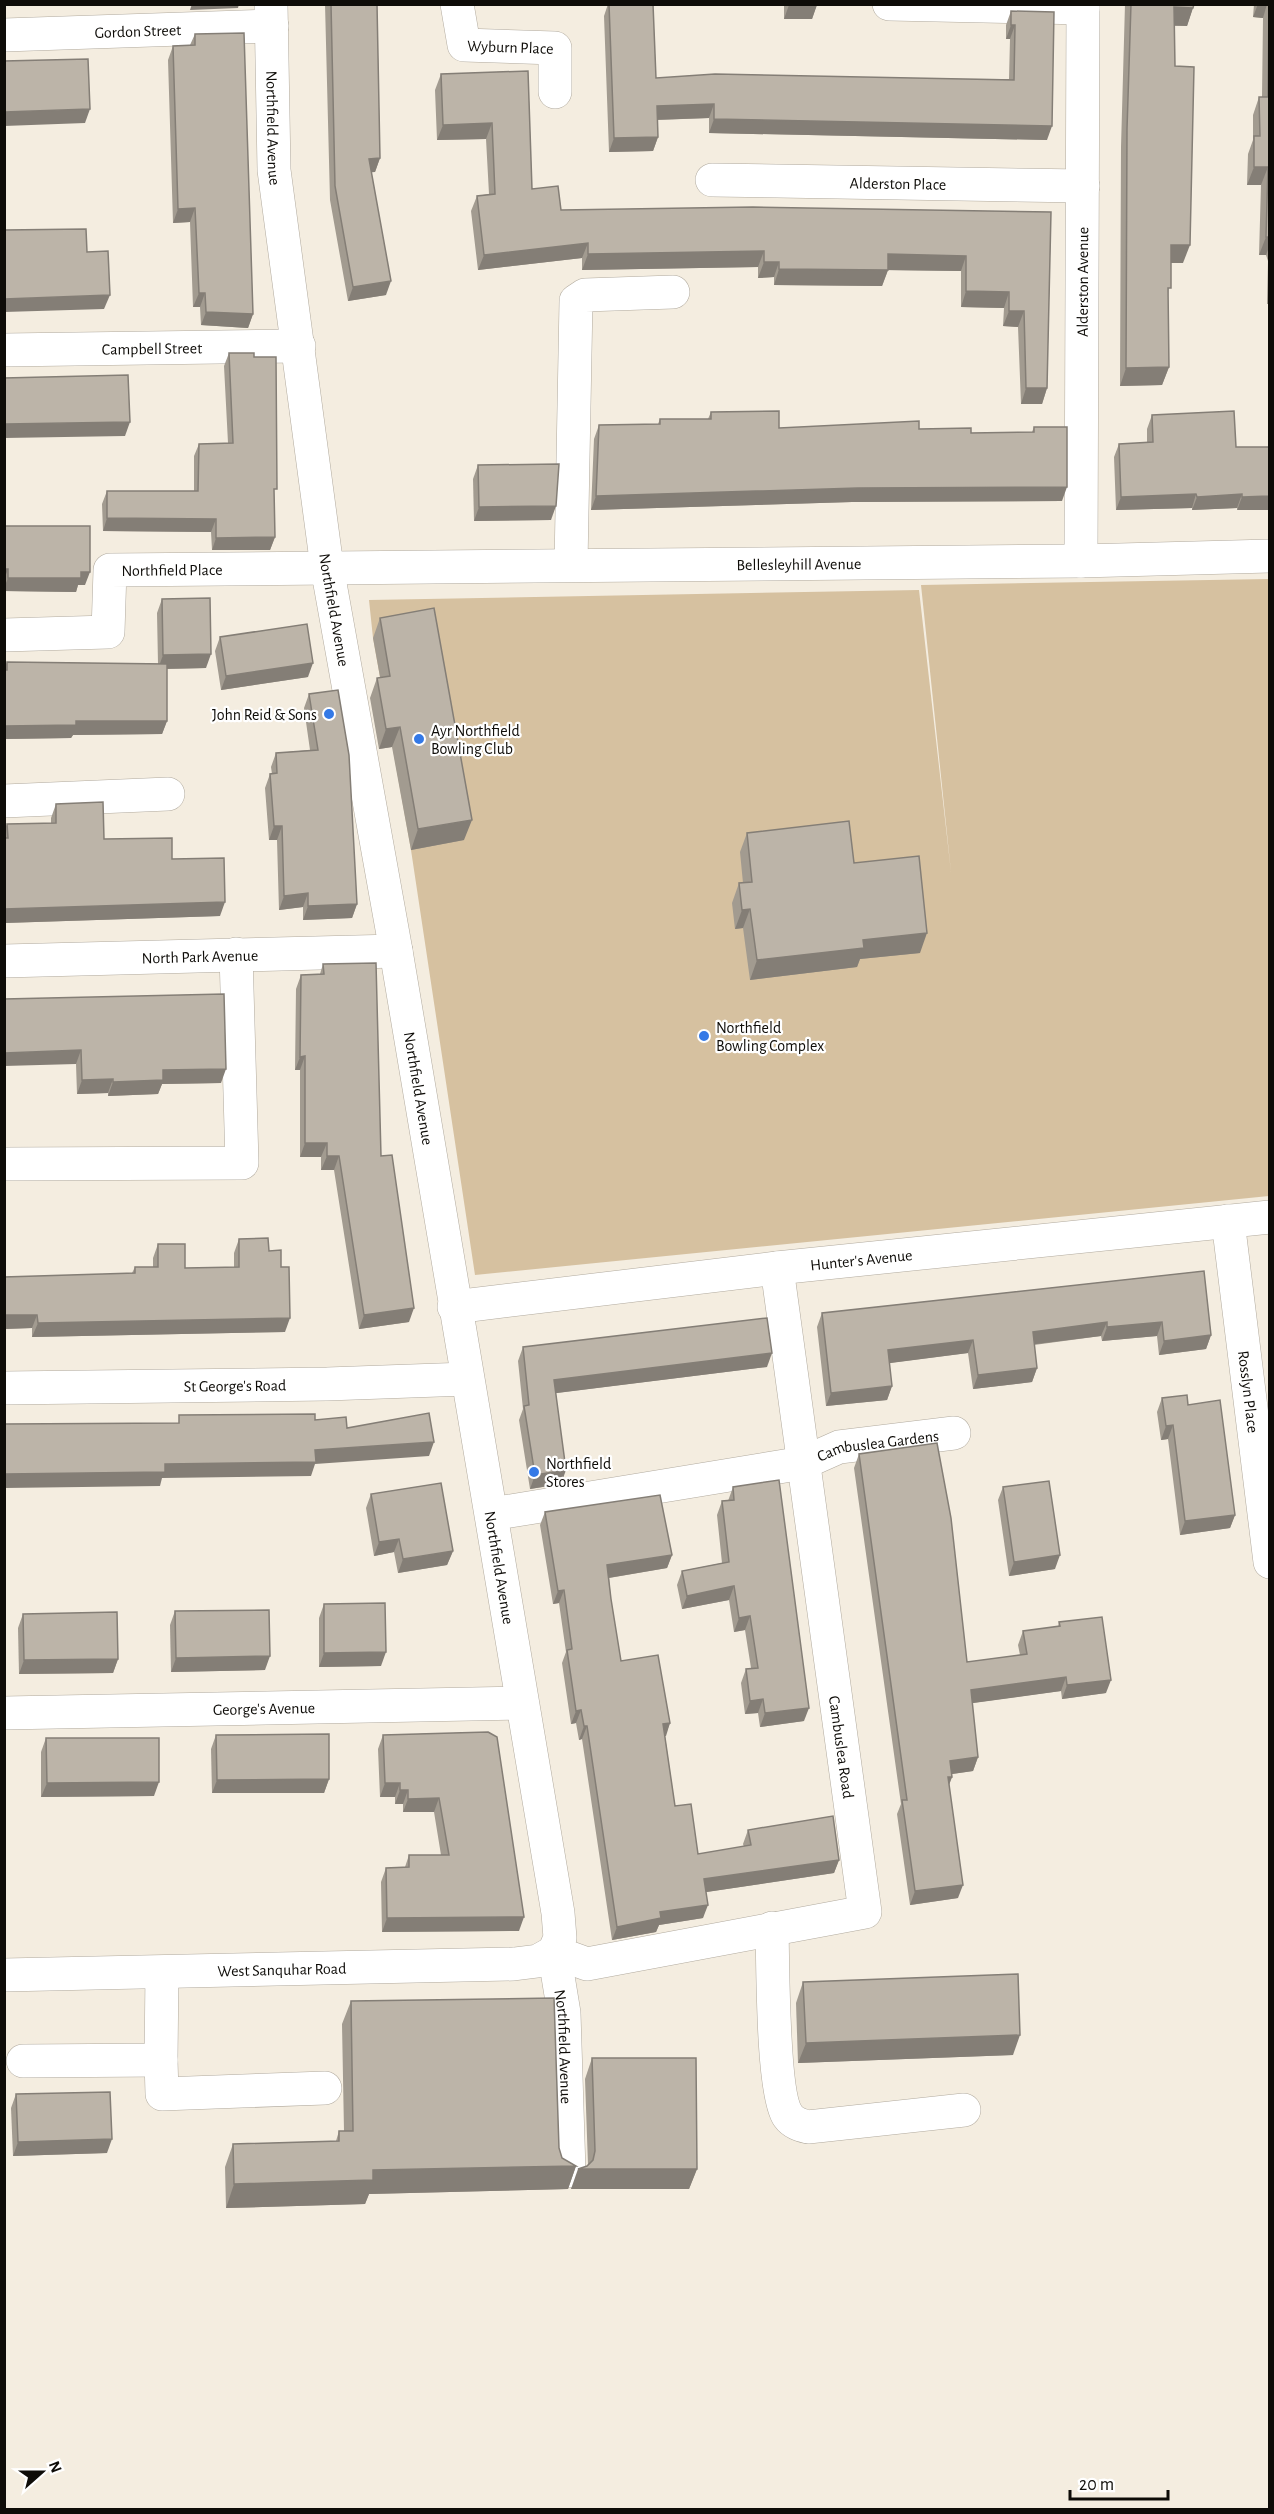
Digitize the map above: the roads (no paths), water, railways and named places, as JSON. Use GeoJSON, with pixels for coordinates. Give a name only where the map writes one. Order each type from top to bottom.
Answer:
{"type":"FeatureCollection","features":[{"type":"Feature","properties":{"kind":"street","name":"Wyburn Place"},"geometry":{"type":"LineString","coordinates":[[457,4],[464,45],[555,48],[555,92]]}},
{"type":"Feature","properties":{"kind":"street"},"geometry":{"type":"LineString","coordinates":[[889,4],[1083,6]]}},
{"type":"Feature","properties":{"kind":"street","name":"Alderston Avenue"},"geometry":{"type":"LineString","coordinates":[[1081,561],[1083,6]]}},
{"type":"Feature","properties":{"kind":"street","name":"Gordon Street"},"geometry":{"type":"LineString","coordinates":[[4,35],[271,15]]}},
{"type":"Feature","properties":{"kind":"street","name":"Northfield Avenue"},"geometry":{"type":"LineString","coordinates":[[271,15],[274,170],[300,346],[327,567],[396,951],[454,1307],[492,1514],[558,1913],[560,1938],[554,1952],[564,2013],[569,2171]]}},
{"type":"Feature","properties":{"kind":"street","name":"Alderston Place"},"geometry":{"type":"LineString","coordinates":[[712,180],[1083,186]]}},
{"type":"Feature","properties":{"kind":"street"},"geometry":{"type":"LineString","coordinates":[[571,564],[576,301],[585,295],[673,292]]}},
{"type":"Feature","properties":{"kind":"street","name":"Campbell Street"},"geometry":{"type":"LineString","coordinates":[[4,350],[300,346]]}},
{"type":"Feature","properties":{"kind":"street","name":"Bellesleyhill Avenue"},"geometry":{"type":"LineString","coordinates":[[327,567],[1081,561],[1269,556]]}},
{"type":"Feature","properties":{"kind":"street","name":"Northfield Place"},"geometry":{"type":"LineString","coordinates":[[4,635],[108,632],[110,570],[327,567]]}},
{"type":"Feature","properties":{"kind":"street"},"geometry":{"type":"LineString","coordinates":[[4,801],[168,794]]}},
{"type":"Feature","properties":{"kind":"street","name":"North Park Avenue"},"geometry":{"type":"LineString","coordinates":[[4,961],[396,951]]}},
{"type":"Feature","properties":{"kind":"street"},"geometry":{"type":"LineString","coordinates":[[4,1164],[242,1163],[236,954]]}},
{"type":"Feature","properties":{"kind":"street","name":"Hunter's Avenue"},"geometry":{"type":"LineString","coordinates":[[454,1307],[777,1268],[1269,1217]]}},
{"type":"Feature","properties":{"kind":"street","name":"Rosslyn Place"},"geometry":{"type":"LineString","coordinates":[[1228,1221],[1269,1562]]}},
{"type":"Feature","properties":{"kind":"street","name":"Cambuslea Road"},"geometry":{"type":"LineString","coordinates":[[554,1952],[587,1964],[772,1937],[865,1912],[777,1268]]}},
{"type":"Feature","properties":{"kind":"street","name":"St George's Road"},"geometry":{"type":"LineString","coordinates":[[4,1388],[327,1384],[467,1379]]}},
{"type":"Feature","properties":{"kind":"street","name":"Cambuslea Gardens"},"geometry":{"type":"LineString","coordinates":[[492,1514],[802,1463],[839,1447],[954,1433]]}},
{"type":"Feature","properties":{"kind":"street","name":"George's Avenue"},"geometry":{"type":"LineString","coordinates":[[4,1713],[522,1703]]}},
{"type":"Feature","properties":{"kind":"street"},"geometry":{"type":"LineString","coordinates":[[772,1937],[776,2048],[783,2103],[788,2115],[798,2125],[808,2127],[964,2110]]}},
{"type":"Feature","properties":{"kind":"street","name":"West Sanquhar Road"},"geometry":{"type":"LineString","coordinates":[[4,1975],[514,1965],[538,1961],[554,1952]]}},
{"type":"Feature","properties":{"kind":"street"},"geometry":{"type":"LineString","coordinates":[[162,1973],[162,2094],[325,2088]]}},
{"type":"Feature","properties":{"kind":"street"},"geometry":{"type":"LineString","coordinates":[[23,2061],[161,2060]]}},
{"type":"Feature","properties":{"kind":"place","name":"John Reid & Sons"},"geometry":{"type":"Point","coordinates":[329,714]}},
{"type":"Feature","properties":{"kind":"place","name":"Ayr Northfield Bowling Club"},"geometry":{"type":"Point","coordinates":[419,739]}},
{"type":"Feature","properties":{"kind":"place","name":"Northfield Bowling Complex"},"geometry":{"type":"Point","coordinates":[704,1036]}},
{"type":"Feature","properties":{"kind":"place","name":"Northfield Stores"},"geometry":{"type":"Point","coordinates":[534,1472]}}]}
